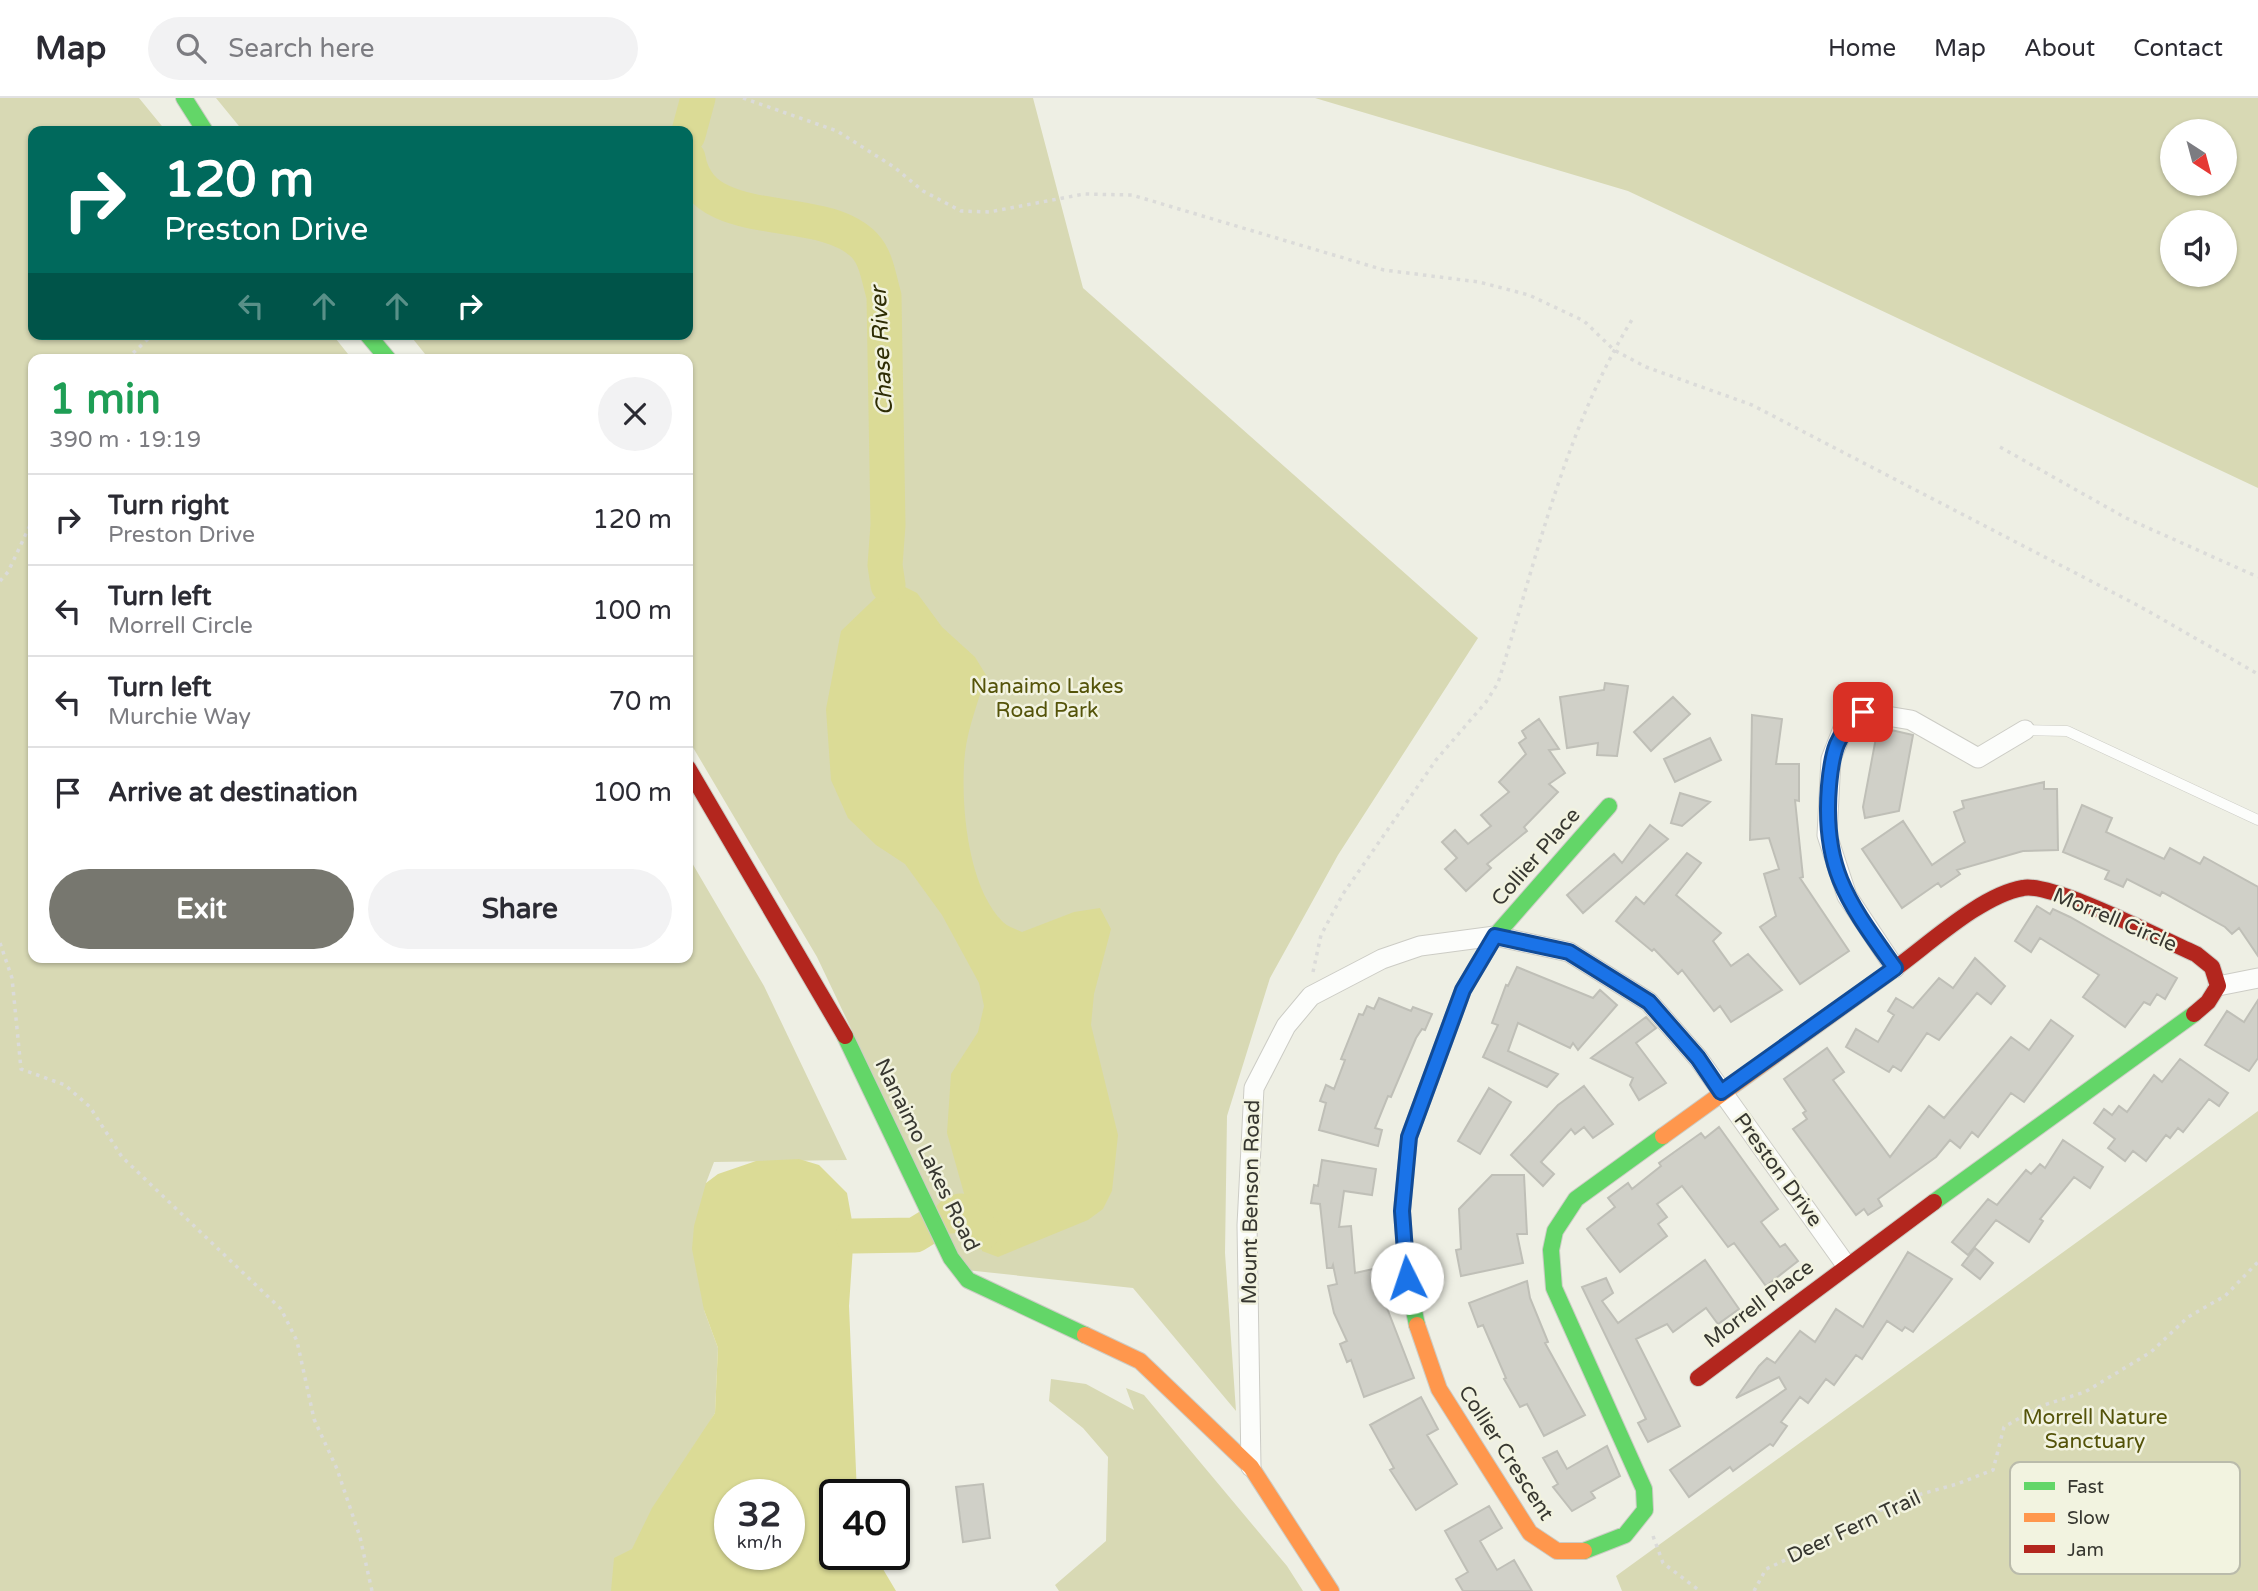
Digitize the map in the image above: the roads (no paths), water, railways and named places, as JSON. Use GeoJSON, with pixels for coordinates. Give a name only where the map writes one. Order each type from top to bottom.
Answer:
{"type":"FeatureCollection","features":[{"type":"Feature","properties":{"kind":"street"},"geometry":{"type":"LineString","coordinates":[[184,98],[202,126]]}},
{"type":"Feature","properties":{"kind":"street"},"geometry":{"type":"LineString","coordinates":[[373,340],[384,354]]}},
{"type":"Feature","properties":{"kind":"street"},"geometry":{"type":"LineString","coordinates":[[1895,968],[1847,896],[1827,835],[1831,759],[1844,726],[1863,712],[1911,720],[1978,758],[2025,730]]}},
{"type":"Feature","properties":{"kind":"street","name":"Nanaimo Lakes Road"},"geometry":{"type":"LineString","coordinates":[[693,776],[848,1040],[957,1265],[968,1280],[1140,1361],[1251,1467],[1331,1591]]}},
{"type":"Feature","properties":{"kind":"street","name":"Collier Place"},"geometry":{"type":"LineString","coordinates":[[1495,936],[1609,806]]}},
{"type":"Feature","properties":{"kind":"street","name":"Morrell Circle"},"geometry":{"type":"LineString","coordinates":[[1721,1092],[1986,903],[2024,887],[2057,893],[2196,954],[2212,967],[2218,986]]}},
{"type":"Feature","properties":{"kind":"street","name":"Preston Drive"},"geometry":{"type":"LineString","coordinates":[[1347,976],[1382,959],[1420,946],[1495,936],[1569,952],[1649,1002],[1698,1058],[1846,1265]]}},
{"type":"Feature","properties":{"kind":"street","name":"Collier Crescent"},"geometry":{"type":"LineString","coordinates":[[1495,936],[1463,990],[1409,1137],[1402,1211],[1407,1278],[1420,1341],[1439,1389],[1464,1433],[1530,1533],[1557,1552],[1591,1551],[1625,1535],[1645,1510],[1644,1489],[1554,1288],[1549,1256],[1555,1226],[1576,1199],[1721,1092]]}},
{"type":"Feature","properties":{"kind":"street","name":"Mount Benson Road"},"geometry":{"type":"LineString","coordinates":[[1251,1467],[1247,1225],[1254,1088],[1286,1026],[1307,1001],[1347,976]]}},
{"type":"Feature","properties":{"kind":"street"},"geometry":{"type":"LineString","coordinates":[[1846,1265],[2182,1024],[2208,1002],[2218,986],[2258,978]]}},
{"type":"Feature","properties":{"kind":"street","name":"Morrell Place"},"geometry":{"type":"LineString","coordinates":[[1698,1378],[1846,1265]]}},
{"type":"Feature","properties":{"kind":"lane"},"geometry":{"type":"LineString","coordinates":[[2025,730],[2067,731],[2258,820]]}},
{"type":"Feature","properties":{"kind":"waterway","name":"Chase River"},"geometry":{"type":"LineString","coordinates":[[690,126],[698,98]]}},
{"type":"Feature","properties":{"kind":"waterway","name":"Chase River"},"geometry":{"type":"LineString","coordinates":[[693,170],[698,182],[715,198],[738,208],[821,223],[845,232],[865,246],[872,257],[884,296],[888,525],[885,565],[888,585]]}},
{"type":"Feature","properties":{"kind":"waterway","name":"Chase River"},"geometry":{"type":"LineString","coordinates":[[951,1216],[960,1211],[983,1232]]}},
{"type":"Feature","properties":{"kind":"waterway","name":"Chase River"},"geometry":{"type":"LineString","coordinates":[[853,1236],[915,1235],[933,1224]]}},
{"type":"Feature","properties":{"kind":"park label","name":"Nanaimo Lakes Road Park"},"geometry":{"type":"Point","coordinates":[1047,698]}},
{"type":"Feature","properties":{"kind":"park label","name":"Morrell Nature Sanctuary"},"geometry":{"type":"Point","coordinates":[2095,1429]}}]}
